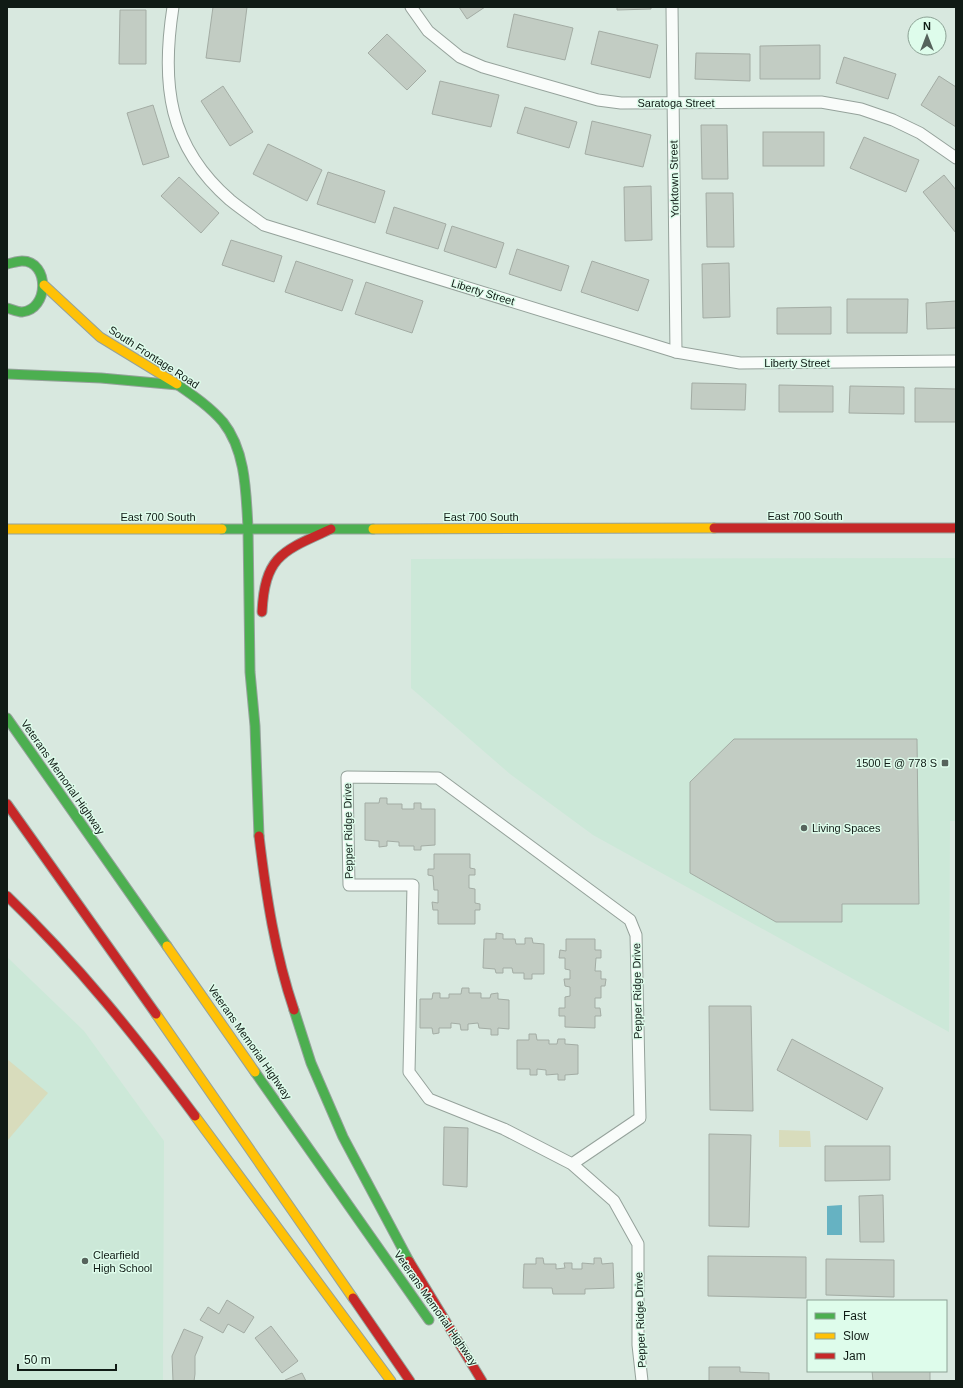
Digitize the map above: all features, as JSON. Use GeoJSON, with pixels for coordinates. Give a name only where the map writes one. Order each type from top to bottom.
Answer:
{"type":"FeatureCollection","features":[{"type":"Feature","properties":{"kind":"main road","name":"South Frontage Road"},"geometry":{"type":"LineString","coordinates":[[10,262],[27,263],[38,270],[44,285],[100,337],[178,385],[213,412],[230,435],[245,478],[248,528],[250,672],[255,726]]}},
{"type":"Feature","properties":{"kind":"main road"},"geometry":{"type":"LineString","coordinates":[[7,308],[17,312],[33,307],[41,297],[44,285]]}},
{"type":"Feature","properties":{"kind":"main road"},"geometry":{"type":"LineString","coordinates":[[7,374],[101,378],[178,385]]}},
{"type":"Feature","properties":{"kind":"main road","name":"East 700 South"},"geometry":{"type":"LineString","coordinates":[[7,529],[956,528]]}},
{"type":"Feature","properties":{"kind":"main road"},"geometry":{"type":"LineString","coordinates":[[262,623],[263,587],[267,573],[273,561],[282,552],[331,529]]}},
{"type":"Feature","properties":{"kind":"main road"},"geometry":{"type":"LineString","coordinates":[[261,687],[255,726],[258,826],[265,887],[282,968],[301,1037],[342,1137],[405,1255],[482,1381]]}},
{"type":"Feature","properties":{"kind":"main road","name":"Veterans Memorial Highway"},"geometry":{"type":"LineString","coordinates":[[7,718],[436,1329]]}},
{"type":"Feature","properties":{"kind":"main road"},"geometry":{"type":"LineString","coordinates":[[7,804],[197,1071],[410,1381]]}},
{"type":"Feature","properties":{"kind":"main road"},"geometry":{"type":"LineString","coordinates":[[7,896],[51,938],[130,1028],[391,1381]]}},
{"type":"Feature","properties":{"kind":"main road","name":"Veterans Memorial Highway"},"geometry":{"type":"LineString","coordinates":[[463,1368],[472,1381]]}},
{"type":"Feature","properties":{"kind":"street","name":"Liberty Street"},"geometry":{"type":"LineString","coordinates":[[173,7],[168,65],[170,103],[182,139],[205,174],[230,200],[264,225],[676,352],[740,363],[956,361]]}},
{"type":"Feature","properties":{"kind":"street","name":"Saratoga Street"},"geometry":{"type":"LineString","coordinates":[[411,7],[413,13],[428,31],[460,57],[483,67],[598,100],[621,103],[821,102],[861,109],[893,120],[920,133],[956,158]]}},
{"type":"Feature","properties":{"kind":"street","name":"Yorktown Street"},"geometry":{"type":"LineString","coordinates":[[672,7],[676,352]]}},
{"type":"Feature","properties":{"kind":"street","name":"Pepper Ridge Drive"},"geometry":{"type":"LineString","coordinates":[[572,1164],[640,1118],[636,935],[630,920],[438,778],[347,777],[349,885],[413,885],[409,1072],[429,1099],[504,1129],[572,1164],[614,1201],[638,1244],[638,1346],[642,1381]]}},
{"type":"Feature","properties":{"kind":"shaded area"},"geometry":{"type":"Polygon","coordinates":[[[956,558],[956,821],[950,821],[949,1032],[593,835],[510,774],[411,688],[411,559],[956,558]]]}},
{"type":"Feature","properties":{"kind":"shaded area","name":"Clearfield High School"},"geometry":{"type":"Polygon","coordinates":[[[7,957],[84,1031],[164,1141],[163,1381],[7,1381],[7,957]]]}},
{"type":"Feature","properties":{"kind":"shaded area"},"geometry":{"type":"Polygon","coordinates":[[[7,1059],[48,1093],[7,1141],[7,1059]]]}},
{"type":"Feature","properties":{"kind":"shaded area"},"geometry":{"type":"Polygon","coordinates":[[[779,1130],[810,1131],[811,1147],[779,1147],[779,1130]]]}},
{"type":"Feature","properties":{"kind":"water"},"geometry":{"type":"Polygon","coordinates":[[[842,1205],[842,1235],[827,1235],[827,1206],[842,1205]]]}},
{"type":"Feature","properties":{"kind":"building"},"geometry":{"type":"Polygon","coordinates":[[[213,7],[247,7],[240,62],[206,58],[213,7]]]}},
{"type":"Feature","properties":{"kind":"building"},"geometry":{"type":"Polygon","coordinates":[[[459,7],[485,7],[467,19],[459,7]]]}},
{"type":"Feature","properties":{"kind":"building"},"geometry":{"type":"Polygon","coordinates":[[[617,7],[651,7],[651,9],[617,10],[617,7]]]}},
{"type":"Feature","properties":{"kind":"building"},"geometry":{"type":"Polygon","coordinates":[[[120,10],[146,10],[146,64],[119,64],[120,10]]]}},
{"type":"Feature","properties":{"kind":"building"},"geometry":{"type":"Polygon","coordinates":[[[514,14],[573,28],[565,60],[507,47],[514,14]]]}},
{"type":"Feature","properties":{"kind":"building"},"geometry":{"type":"Polygon","coordinates":[[[599,31],[658,45],[650,78],[591,64],[599,31]]]}},
{"type":"Feature","properties":{"kind":"building"},"geometry":{"type":"Polygon","coordinates":[[[387,34],[426,71],[407,90],[368,53],[387,34]]]}},
{"type":"Feature","properties":{"kind":"building"},"geometry":{"type":"Polygon","coordinates":[[[820,45],[820,79],[760,79],[760,46],[820,45]]]}},
{"type":"Feature","properties":{"kind":"building"},"geometry":{"type":"Polygon","coordinates":[[[696,53],[750,54],[750,81],[695,79],[696,53]]]}},
{"type":"Feature","properties":{"kind":"building"},"geometry":{"type":"Polygon","coordinates":[[[844,57],[896,74],[888,99],[836,83],[844,57]]]}},
{"type":"Feature","properties":{"kind":"building"},"geometry":{"type":"Polygon","coordinates":[[[939,76],[956,87],[956,127],[921,105],[939,76]]]}},
{"type":"Feature","properties":{"kind":"building"},"geometry":{"type":"Polygon","coordinates":[[[440,81],[499,95],[491,127],[432,114],[440,81]]]}},
{"type":"Feature","properties":{"kind":"building"},"geometry":{"type":"Polygon","coordinates":[[[223,86],[253,132],[230,146],[201,101],[223,86]]]}},
{"type":"Feature","properties":{"kind":"building"},"geometry":{"type":"Polygon","coordinates":[[[153,105],[169,157],[143,165],[127,113],[153,105]]]}},
{"type":"Feature","properties":{"kind":"building"},"geometry":{"type":"Polygon","coordinates":[[[525,107],[577,122],[569,148],[517,133],[525,107]]]}},
{"type":"Feature","properties":{"kind":"building"},"geometry":{"type":"Polygon","coordinates":[[[592,121],[651,135],[643,167],[585,154],[592,121]]]}},
{"type":"Feature","properties":{"kind":"building"},"geometry":{"type":"Polygon","coordinates":[[[701,125],[727,125],[728,179],[702,179],[701,125]]]}},
{"type":"Feature","properties":{"kind":"building"},"geometry":{"type":"Polygon","coordinates":[[[763,132],[824,132],[824,166],[763,166],[763,132]]]}},
{"type":"Feature","properties":{"kind":"building"},"geometry":{"type":"Polygon","coordinates":[[[864,137],[919,160],[906,192],[850,168],[864,137]]]}},
{"type":"Feature","properties":{"kind":"building"},"geometry":{"type":"Polygon","coordinates":[[[268,144],[322,170],[307,201],[253,174],[268,144]]]}},
{"type":"Feature","properties":{"kind":"building"},"geometry":{"type":"Polygon","coordinates":[[[328,172],[385,191],[375,223],[317,204],[328,172]]]}},
{"type":"Feature","properties":{"kind":"building"},"geometry":{"type":"Polygon","coordinates":[[[944,175],[956,190],[956,233],[923,192],[944,175]]]}},
{"type":"Feature","properties":{"kind":"building"},"geometry":{"type":"Polygon","coordinates":[[[179,177],[219,213],[201,233],[161,196],[179,177]]]}},
{"type":"Feature","properties":{"kind":"building"},"geometry":{"type":"Polygon","coordinates":[[[651,186],[652,240],[625,241],[624,187],[651,186]]]}},
{"type":"Feature","properties":{"kind":"building"},"geometry":{"type":"Polygon","coordinates":[[[706,193],[733,193],[734,247],[707,247],[706,193]]]}},
{"type":"Feature","properties":{"kind":"building"},"geometry":{"type":"Polygon","coordinates":[[[394,207],[446,224],[438,249],[386,233],[394,207]]]}},
{"type":"Feature","properties":{"kind":"building"},"geometry":{"type":"Polygon","coordinates":[[[452,226],[504,243],[496,268],[444,251],[452,226]]]}},
{"type":"Feature","properties":{"kind":"building"},"geometry":{"type":"Polygon","coordinates":[[[231,240],[282,256],[274,282],[222,265],[231,240]]]}},
{"type":"Feature","properties":{"kind":"building"},"geometry":{"type":"Polygon","coordinates":[[[517,249],[569,266],[561,291],[509,274],[517,249]]]}},
{"type":"Feature","properties":{"kind":"building"},"geometry":{"type":"Polygon","coordinates":[[[296,261],[353,280],[342,311],[285,292],[296,261]]]}},
{"type":"Feature","properties":{"kind":"building"},"geometry":{"type":"Polygon","coordinates":[[[592,261],[649,280],[638,311],[581,292],[592,261]]]}},
{"type":"Feature","properties":{"kind":"building"},"geometry":{"type":"Polygon","coordinates":[[[729,263],[730,317],[703,318],[702,264],[729,263]]]}},
{"type":"Feature","properties":{"kind":"building"},"geometry":{"type":"Polygon","coordinates":[[[366,282],[423,301],[412,333],[355,314],[366,282]]]}},
{"type":"Feature","properties":{"kind":"building"},"geometry":{"type":"Polygon","coordinates":[[[847,299],[908,299],[907,333],[847,333],[847,299]]]}},
{"type":"Feature","properties":{"kind":"building"},"geometry":{"type":"Polygon","coordinates":[[[956,301],[956,328],[927,329],[926,303],[956,301]]]}},
{"type":"Feature","properties":{"kind":"building"},"geometry":{"type":"Polygon","coordinates":[[[831,307],[831,334],[777,334],[777,308],[831,307]]]}},
{"type":"Feature","properties":{"kind":"building"},"geometry":{"type":"Polygon","coordinates":[[[692,383],[746,384],[745,410],[691,409],[692,383]]]}},
{"type":"Feature","properties":{"kind":"building"},"geometry":{"type":"Polygon","coordinates":[[[779,385],[833,386],[833,412],[779,412],[779,385]]]}},
{"type":"Feature","properties":{"kind":"building"},"geometry":{"type":"Polygon","coordinates":[[[850,386],[904,387],[904,414],[849,413],[850,386]]]}},
{"type":"Feature","properties":{"kind":"building"},"geometry":{"type":"Polygon","coordinates":[[[915,388],[956,389],[956,422],[915,422],[915,388]]]}},
{"type":"Feature","properties":{"kind":"building","name":"Living Spaces"},"geometry":{"type":"Polygon","coordinates":[[[734,739],[917,739],[919,904],[842,904],[842,922],[776,922],[690,873],[690,782],[734,739]]]}},
{"type":"Feature","properties":{"kind":"building"},"geometry":{"type":"Polygon","coordinates":[[[380,798],[387,798],[387,804],[402,804],[402,809],[414,809],[414,803],[421,803],[421,809],[435,809],[435,845],[421,846],[421,850],[414,850],[414,846],[399,846],[399,842],[387,841],[387,846],[379,847],[379,841],[365,840],[365,803],[379,803],[380,798]]]}},
{"type":"Feature","properties":{"kind":"building"},"geometry":{"type":"Polygon","coordinates":[[[434,854],[470,854],[470,868],[475,869],[475,875],[469,875],[469,888],[475,889],[475,903],[480,904],[480,910],[475,910],[475,924],[438,924],[438,910],[433,910],[432,902],[438,903],[438,890],[434,890],[433,876],[428,875],[428,869],[434,869],[434,854]]]}},
{"type":"Feature","properties":{"kind":"building"},"geometry":{"type":"Polygon","coordinates":[[[496,933],[503,934],[503,939],[515,939],[516,944],[525,944],[525,938],[532,938],[533,943],[544,944],[544,974],[532,974],[532,979],[524,979],[524,973],[513,973],[512,968],[503,968],[503,973],[496,973],[495,969],[483,968],[484,939],[496,939],[496,933]]]}},
{"type":"Feature","properties":{"kind":"building"},"geometry":{"type":"Polygon","coordinates":[[[566,939],[595,939],[595,950],[601,950],[601,958],[596,958],[595,971],[601,971],[601,979],[606,979],[605,986],[601,986],[601,998],[595,998],[595,1008],[600,1008],[601,1016],[595,1016],[595,1028],[565,1027],[565,1016],[559,1016],[559,1008],[565,1008],[565,997],[570,996],[570,987],[565,986],[564,979],[570,979],[570,970],[565,969],[565,958],[559,958],[560,950],[566,951],[566,939]]]}},
{"type":"Feature","properties":{"kind":"building"},"geometry":{"type":"Polygon","coordinates":[[[462,988],[469,988],[469,993],[481,993],[481,998],[490,998],[491,994],[498,993],[498,999],[509,1000],[509,1029],[498,1028],[498,1035],[491,1035],[491,1029],[479,1028],[478,1023],[468,1024],[468,1030],[461,1030],[460,1024],[451,1023],[451,1028],[439,1028],[439,1033],[433,1034],[432,1028],[420,1028],[420,999],[432,999],[433,993],[440,993],[440,998],[449,998],[449,994],[461,994],[462,988]]]}},
{"type":"Feature","properties":{"kind":"building"},"geometry":{"type":"Polygon","coordinates":[[[709,1006],[751,1006],[753,1111],[710,1110],[709,1006]]]}},
{"type":"Feature","properties":{"kind":"building"},"geometry":{"type":"Polygon","coordinates":[[[529,1034],[536,1034],[537,1040],[549,1040],[549,1044],[557,1044],[558,1039],[565,1039],[565,1044],[578,1045],[578,1074],[565,1075],[565,1080],[558,1080],[558,1074],[546,1075],[546,1070],[537,1069],[537,1075],[530,1075],[530,1069],[517,1069],[517,1040],[529,1040],[529,1034]]]}},
{"type":"Feature","properties":{"kind":"building"},"geometry":{"type":"Polygon","coordinates":[[[792,1039],[883,1088],[867,1120],[777,1070],[792,1039]]]}},
{"type":"Feature","properties":{"kind":"building"},"geometry":{"type":"Polygon","coordinates":[[[444,1127],[468,1128],[467,1187],[443,1185],[444,1127]]]}},
{"type":"Feature","properties":{"kind":"building"},"geometry":{"type":"Polygon","coordinates":[[[709,1134],[751,1135],[749,1227],[709,1226],[709,1134]]]}},
{"type":"Feature","properties":{"kind":"building"},"geometry":{"type":"Polygon","coordinates":[[[825,1146],[890,1146],[890,1180],[825,1181],[825,1146]]]}},
{"type":"Feature","properties":{"kind":"building"},"geometry":{"type":"Polygon","coordinates":[[[883,1195],[884,1242],[860,1242],[859,1196],[883,1195]]]}},
{"type":"Feature","properties":{"kind":"building"},"geometry":{"type":"Polygon","coordinates":[[[708,1256],[806,1257],[806,1298],[708,1296],[708,1256]]]}},
{"type":"Feature","properties":{"kind":"building"},"geometry":{"type":"Polygon","coordinates":[[[536,1258],[543,1258],[544,1264],[556,1264],[556,1269],[565,1268],[564,1263],[572,1263],[572,1269],[582,1269],[582,1263],[594,1264],[594,1258],[601,1258],[602,1264],[613,1263],[614,1288],[585,1289],[585,1294],[553,1294],[552,1288],[523,1288],[524,1264],[536,1264],[536,1258]]]}},
{"type":"Feature","properties":{"kind":"building"},"geometry":{"type":"Polygon","coordinates":[[[826,1259],[894,1260],[894,1297],[826,1295],[826,1259]]]}},
{"type":"Feature","properties":{"kind":"building"},"geometry":{"type":"Polygon","coordinates":[[[227,1300],[254,1317],[244,1333],[228,1324],[223,1333],[200,1320],[208,1307],[219,1314],[227,1300]]]}},
{"type":"Feature","properties":{"kind":"building"},"geometry":{"type":"Polygon","coordinates":[[[271,1326],[298,1361],[282,1373],[255,1338],[271,1326]]]}},
{"type":"Feature","properties":{"kind":"building"},"geometry":{"type":"Polygon","coordinates":[[[184,1329],[203,1337],[195,1356],[194,1381],[173,1381],[172,1356],[184,1329]]]}},
{"type":"Feature","properties":{"kind":"building"},"geometry":{"type":"Polygon","coordinates":[[[709,1367],[740,1367],[740,1372],[769,1373],[769,1381],[709,1381],[709,1367]]]}},
{"type":"Feature","properties":{"kind":"building"},"geometry":{"type":"Polygon","coordinates":[[[872,1372],[930,1372],[930,1381],[873,1381],[872,1372]]]}},
{"type":"Feature","properties":{"kind":"building"},"geometry":{"type":"Polygon","coordinates":[[[302,1373],[306,1381],[285,1381],[285,1380],[302,1373]]]}},
{"type":"Feature","properties":{"kind":"traffic: fast"},"geometry":{"type":"LineString","coordinates":[[7,264],[22,261],[31,263],[38,269],[43,286],[37,303],[31,309],[22,312],[7,308]]}},
{"type":"Feature","properties":{"kind":"traffic: fast"},"geometry":{"type":"LineString","coordinates":[[7,374],[101,378],[178,385]]}},
{"type":"Feature","properties":{"kind":"traffic: fast"},"geometry":{"type":"LineString","coordinates":[[178,385],[213,411],[231,433],[243,473],[248,528]]}},
{"type":"Feature","properties":{"kind":"traffic: fast"},"geometry":{"type":"LineString","coordinates":[[248,528],[250,672],[255,726],[259,836]]}},
{"type":"Feature","properties":{"kind":"traffic: fast"},"geometry":{"type":"LineString","coordinates":[[222,529],[373,529]]}},
{"type":"Feature","properties":{"kind":"traffic: fast"},"geometry":{"type":"LineString","coordinates":[[7,718],[167,946]]}},
{"type":"Feature","properties":{"kind":"traffic: fast"},"geometry":{"type":"LineString","coordinates":[[294,1010],[311,1063],[343,1137],[409,1261]]}},
{"type":"Feature","properties":{"kind":"traffic: fast"},"geometry":{"type":"LineString","coordinates":[[255,1072],[429,1320]]}},
{"type":"Feature","properties":{"kind":"traffic: slow"},"geometry":{"type":"LineString","coordinates":[[44,285],[100,337],[177,384]]}},
{"type":"Feature","properties":{"kind":"traffic: slow"},"geometry":{"type":"LineString","coordinates":[[373,529],[714,528]]}},
{"type":"Feature","properties":{"kind":"traffic: slow"},"geometry":{"type":"LineString","coordinates":[[7,529],[222,529]]}},
{"type":"Feature","properties":{"kind":"traffic: slow"},"geometry":{"type":"LineString","coordinates":[[167,946],[255,1072]]}},
{"type":"Feature","properties":{"kind":"traffic: slow"},"geometry":{"type":"LineString","coordinates":[[156,1014],[353,1298]]}},
{"type":"Feature","properties":{"kind":"traffic: slow"},"geometry":{"type":"LineString","coordinates":[[195,1116],[391,1381]]}},
{"type":"Feature","properties":{"kind":"traffic: jam"},"geometry":{"type":"LineString","coordinates":[[714,528],[956,528]]}},
{"type":"Feature","properties":{"kind":"traffic: jam"},"geometry":{"type":"LineString","coordinates":[[262,612],[267,578],[272,566],[280,557],[300,543],[331,529]]}},
{"type":"Feature","properties":{"kind":"traffic: jam"},"geometry":{"type":"LineString","coordinates":[[7,804],[156,1014]]}},
{"type":"Feature","properties":{"kind":"traffic: jam"},"geometry":{"type":"LineString","coordinates":[[259,836],[276,946],[294,1010]]}},
{"type":"Feature","properties":{"kind":"traffic: jam"},"geometry":{"type":"LineString","coordinates":[[7,896],[33,921],[106,1002],[195,1116]]}},
{"type":"Feature","properties":{"kind":"traffic: jam"},"geometry":{"type":"LineString","coordinates":[[409,1261],[482,1381]]}},
{"type":"Feature","properties":{"kind":"traffic: jam"},"geometry":{"type":"LineString","coordinates":[[353,1298],[410,1381]]}},
{"type":"Feature","properties":{"kind":"place","name":"1500 E @ 778 S"},"geometry":{"type":"Point","coordinates":[945,763]}},
{"type":"Feature","properties":{"kind":"place","name":"Living Spaces"},"geometry":{"type":"Point","coordinates":[804,828]}},
{"type":"Feature","properties":{"kind":"place","name":"Clearfield High School"},"geometry":{"type":"Point","coordinates":[85,1261]}}]}
